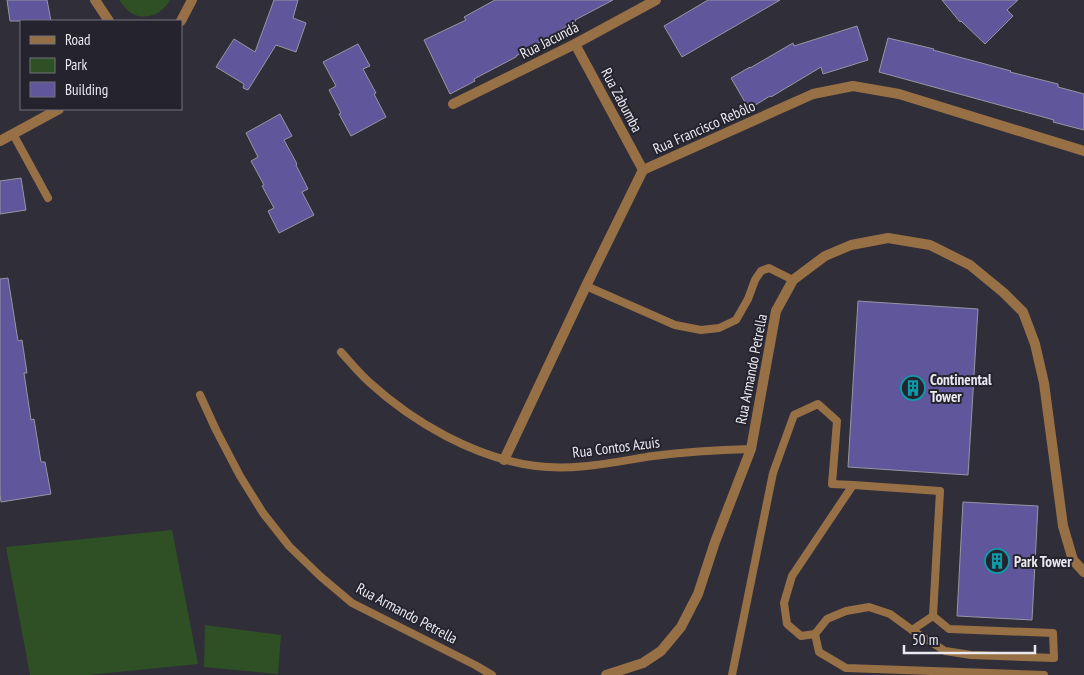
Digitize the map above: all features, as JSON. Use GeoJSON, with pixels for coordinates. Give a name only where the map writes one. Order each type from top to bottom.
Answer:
{"type":"FeatureCollection","features":[{"type":"Feature","properties":{"kind":"street"},"geometry":{"type":"LineString","coordinates":[[95,0],[108,20]]}},
{"type":"Feature","properties":{"kind":"street"},"geometry":{"type":"LineString","coordinates":[[182,20],[192,0]]}},
{"type":"Feature","properties":{"kind":"street","name":"Rua Jacundá"},"geometry":{"type":"LineString","coordinates":[[453,104],[575,44],[656,0]]}},
{"type":"Feature","properties":{"kind":"street","name":"Rua Zabumba"},"geometry":{"type":"LineString","coordinates":[[575,44],[643,170]]}},
{"type":"Feature","properties":{"kind":"street","name":"Rua Francisco Rebôlo"},"geometry":{"type":"LineString","coordinates":[[504,460],[643,170],[813,94],[853,86],[899,94],[1084,151]]}},
{"type":"Feature","properties":{"kind":"street"},"geometry":{"type":"LineString","coordinates":[[0,141],[57,110]]}},
{"type":"Feature","properties":{"kind":"street","name":"Rua Armando Petrella"},"geometry":{"type":"LineString","coordinates":[[606,675],[643,663],[661,651],[681,626],[698,594],[715,542],[751,449],[776,311],[793,280],[825,256],[851,245],[888,238],[930,245],[970,265],[1004,293],[1023,312],[1035,344],[1044,383],[1064,526],[1073,560],[1084,572]]}},
{"type":"Feature","properties":{"kind":"lane"},"geometry":{"type":"LineString","coordinates":[[13,134],[48,198]]}},
{"type":"Feature","properties":{"kind":"lane"},"geometry":{"type":"LineString","coordinates":[[586,286],[675,325],[702,330],[719,328],[736,320],[761,271],[769,268],[793,280]]}},
{"type":"Feature","properties":{"kind":"lane","name":"Rua Contos Azuis"},"geometry":{"type":"LineString","coordinates":[[341,352],[370,382],[412,416],[463,445],[504,460],[537,466],[565,467],[603,465],[687,452],[751,449]]}},
{"type":"Feature","properties":{"kind":"lane","name":"Rua Armando Petrella"},"geometry":{"type":"LineString","coordinates":[[200,395],[240,476],[263,513],[289,546],[320,576],[352,603],[492,675]]}},
{"type":"Feature","properties":{"kind":"lane"},"geometry":{"type":"LineString","coordinates":[[732,675],[774,473],[794,415],[818,404],[837,421],[832,484],[940,491],[933,616]]}},
{"type":"Feature","properties":{"kind":"lane"},"geometry":{"type":"LineString","coordinates":[[853,485],[792,576],[784,603],[787,624],[801,636],[815,634],[827,619],[846,611],[869,607],[890,614],[945,651],[971,655],[1054,658],[1053,633],[949,629],[933,616]]}},
{"type":"Feature","properties":{"kind":"lane"},"geometry":{"type":"LineString","coordinates":[[912,630],[933,616]]}},
{"type":"Feature","properties":{"kind":"lane"},"geometry":{"type":"LineString","coordinates":[[815,634],[819,652],[846,668],[1044,675]]}},
{"type":"Feature","properties":{"kind":"green space"},"geometry":{"type":"Polygon","coordinates":[[[119,0],[170,0],[159,12],[144,17],[131,13],[119,0]]]}},
{"type":"Feature","properties":{"kind":"green space"},"geometry":{"type":"Polygon","coordinates":[[[172,530],[198,664],[88,675],[30,675],[6,547],[172,530]]]}},
{"type":"Feature","properties":{"kind":"green space"},"geometry":{"type":"Polygon","coordinates":[[[205,625],[281,635],[278,674],[204,667],[205,625]]]}},
{"type":"Feature","properties":{"kind":"building"},"geometry":{"type":"Polygon","coordinates":[[[7,0],[47,0],[51,20],[10,21],[7,0]]]}},
{"type":"Feature","properties":{"kind":"building"},"geometry":{"type":"Polygon","coordinates":[[[274,0],[298,0],[293,18],[306,23],[296,52],[276,45],[248,90],[243,88],[244,84],[216,67],[234,39],[255,52],[274,0]]]}},
{"type":"Feature","properties":{"kind":"building"},"geometry":{"type":"Polygon","coordinates":[[[495,0],[613,0],[575,20],[516,57],[450,94],[424,40],[466,20],[464,17],[495,0]]]}},
{"type":"Feature","properties":{"kind":"building"},"geometry":{"type":"Polygon","coordinates":[[[708,0],[780,0],[682,57],[664,26],[708,0]]]}},
{"type":"Feature","properties":{"kind":"building"},"geometry":{"type":"Polygon","coordinates":[[[942,0],[1018,0],[1007,10],[1013,16],[985,44],[960,22],[942,0]]]}},
{"type":"Feature","properties":{"kind":"building"},"geometry":{"type":"Polygon","coordinates":[[[857,26],[868,60],[823,74],[821,67],[749,109],[731,78],[793,43],[794,46],[857,26]]]}},
{"type":"Feature","properties":{"kind":"building"},"geometry":{"type":"Polygon","coordinates":[[[888,38],[1058,84],[1058,87],[1084,94],[1084,130],[879,72],[888,38]]]}},
{"type":"Feature","properties":{"kind":"building"},"geometry":{"type":"Polygon","coordinates":[[[358,44],[370,66],[363,69],[386,117],[351,136],[329,90],[336,86],[323,62],[358,44]]]}},
{"type":"Feature","properties":{"kind":"building"},"geometry":{"type":"Polygon","coordinates":[[[280,114],[292,136],[284,140],[308,189],[302,192],[314,215],[279,233],[268,211],[274,208],[251,161],[258,157],[246,133],[280,114]]]}},
{"type":"Feature","properties":{"kind":"building"},"geometry":{"type":"Polygon","coordinates":[[[21,178],[26,210],[0,214],[0,181],[21,178]]]}},
{"type":"Feature","properties":{"kind":"building"},"geometry":{"type":"Polygon","coordinates":[[[8,278],[18,341],[22,340],[27,373],[24,373],[31,420],[34,419],[41,462],[45,462],[51,494],[1,502],[0,279],[8,278]]]}},
{"type":"Feature","properties":{"kind":"building","name":"Continental Tower"},"geometry":{"type":"Polygon","coordinates":[[[858,301],[978,309],[968,475],[848,467],[858,301]]]}},
{"type":"Feature","properties":{"kind":"building","name":"Park Tower"},"geometry":{"type":"Polygon","coordinates":[[[963,502],[1038,506],[1032,620],[957,616],[963,502]]]}},
{"type":"Feature","properties":{"kind":"place","name":"Continental Tower"},"geometry":{"type":"Point","coordinates":[913,388]}},
{"type":"Feature","properties":{"kind":"place","name":"Park Tower"},"geometry":{"type":"Point","coordinates":[997,561]}}]}
